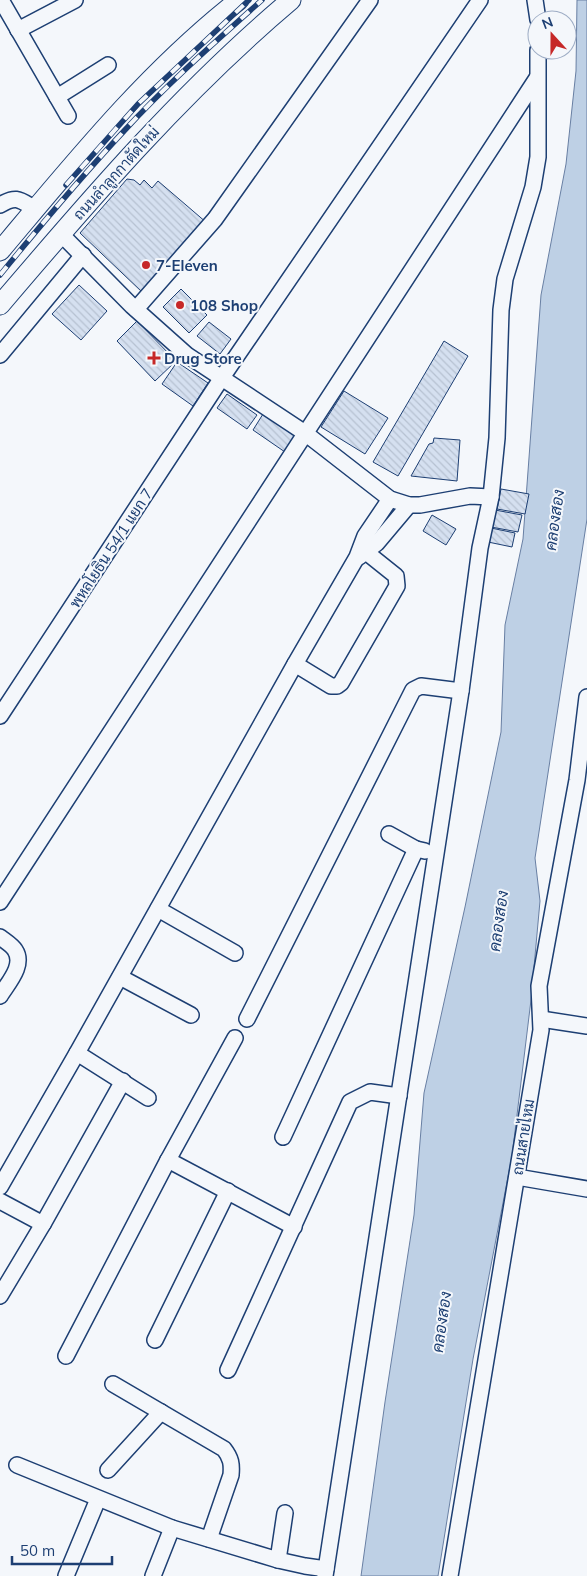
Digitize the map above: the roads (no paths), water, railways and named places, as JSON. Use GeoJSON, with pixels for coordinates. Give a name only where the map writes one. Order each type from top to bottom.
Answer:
{"type":"FeatureCollection","features":[{"type":"Feature","properties":{"kind":"main road"},"geometry":{"type":"LineString","coordinates":[[0,251],[93,141],[217,18],[239,0]]}},
{"type":"Feature","properties":{"kind":"main road","name":"ถนนลำลูกกาตัดใหม่"},"geometry":{"type":"LineString","coordinates":[[0,305],[150,134],[238,47],[290,0]]}},
{"type":"Feature","properties":{"kind":"street"},"geometry":{"type":"LineString","coordinates":[[0,0],[68,116]]}},
{"type":"Feature","properties":{"kind":"street"},"geometry":{"type":"LineString","coordinates":[[18,30],[75,0]]}},
{"type":"Feature","properties":{"kind":"street"},"geometry":{"type":"LineString","coordinates":[[136,309],[216,219],[370,0]]}},
{"type":"Feature","properties":{"kind":"street","name":"พหลโยธิน 54/1 แยก 7"},"geometry":{"type":"LineString","coordinates":[[0,716],[221,379],[480,0]]}},
{"type":"Feature","properties":{"kind":"street"},"geometry":{"type":"LineString","coordinates":[[17,1465],[172,1528],[326,1573],[461,691],[480,548],[491,497],[497,438],[501,310],[507,271],[533,187],[538,158],[538,60]]}},
{"type":"Feature","properties":{"kind":"street"},"geometry":{"type":"LineString","coordinates":[[58,97],[108,65]]}},
{"type":"Feature","properties":{"kind":"street"},"geometry":{"type":"LineString","coordinates":[[0,902],[537,78]]}},
{"type":"Feature","properties":{"kind":"street"},"geometry":{"type":"LineString","coordinates":[[0,204],[12,198],[18,199],[35,209]]}},
{"type":"Feature","properties":{"kind":"street"},"geometry":{"type":"LineString","coordinates":[[61,234],[136,309],[187,355],[221,379],[305,432],[390,499],[409,506],[470,496],[491,497]]}},
{"type":"Feature","properties":{"kind":"street"},"geometry":{"type":"LineString","coordinates":[[0,354],[83,255]]}},
{"type":"Feature","properties":{"kind":"street"},"geometry":{"type":"LineString","coordinates":[[0,1187],[295,664],[361,552],[365,536],[390,499]]}},
{"type":"Feature","properties":{"kind":"street"},"geometry":{"type":"LineString","coordinates":[[361,552],[377,543],[409,506]]}},
{"type":"Feature","properties":{"kind":"street"},"geometry":{"type":"LineString","coordinates":[[295,664],[331,686],[337,686],[340,683],[397,586],[396,576],[361,552]]}},
{"type":"Feature","properties":{"kind":"street"},"geometry":{"type":"LineString","coordinates":[[247,1019],[414,690],[421,686],[461,691]]}},
{"type":"Feature","properties":{"kind":"street","name":"ถนนสายไหม"},"geometry":{"type":"LineString","coordinates":[[450,1576],[541,1030],[539,986],[576,780],[587,697]]}},
{"type":"Feature","properties":{"kind":"street"},"geometry":{"type":"LineString","coordinates":[[389,834],[416,849],[436,853]]}},
{"type":"Feature","properties":{"kind":"street"},"geometry":{"type":"LineString","coordinates":[[283,1137],[416,849]]}},
{"type":"Feature","properties":{"kind":"street"},"geometry":{"type":"LineString","coordinates":[[158,909],[235,953]]}},
{"type":"Feature","properties":{"kind":"street"},"geometry":{"type":"LineString","coordinates":[[0,937],[15,949],[19,960],[16,970],[0,996]]}},
{"type":"Feature","properties":{"kind":"street"},"geometry":{"type":"LineString","coordinates":[[120,977],[191,1015]]}},
{"type":"Feature","properties":{"kind":"street"},"geometry":{"type":"LineString","coordinates":[[541,1019],[587,1026]]}},
{"type":"Feature","properties":{"kind":"street"},"geometry":{"type":"LineString","coordinates":[[66,1356],[168,1160],[235,1038]]}},
{"type":"Feature","properties":{"kind":"street"},"geometry":{"type":"LineString","coordinates":[[77,1053],[148,1098]]}},
{"type":"Feature","properties":{"kind":"street"},"geometry":{"type":"LineString","coordinates":[[0,1296],[123,1082]]}},
{"type":"Feature","properties":{"kind":"street"},"geometry":{"type":"LineString","coordinates":[[228,1370],[350,1102],[370,1092],[399,1096]]}},
{"type":"Feature","properties":{"kind":"street"},"geometry":{"type":"LineString","coordinates":[[168,1160],[294,1227]]}},
{"type":"Feature","properties":{"kind":"street"},"geometry":{"type":"LineString","coordinates":[[517,1177],[587,1189]]}},
{"type":"Feature","properties":{"kind":"street"},"geometry":{"type":"LineString","coordinates":[[155,1340],[228,1191]]}},
{"type":"Feature","properties":{"kind":"street"},"geometry":{"type":"LineString","coordinates":[[0,1201],[43,1224]]}},
{"type":"Feature","properties":{"kind":"street"},"geometry":{"type":"LineString","coordinates":[[113,1384],[224,1449],[230,1457],[231,1475],[209,1539]]}},
{"type":"Feature","properties":{"kind":"street"},"geometry":{"type":"LineString","coordinates":[[108,1470],[161,1412]]}},
{"type":"Feature","properties":{"kind":"street"},"geometry":{"type":"LineString","coordinates":[[66,1576],[98,1499]]}},
{"type":"Feature","properties":{"kind":"street"},"geometry":{"type":"LineString","coordinates":[[278,1560],[285,1513]]}},
{"type":"Feature","properties":{"kind":"street"},"geometry":{"type":"LineString","coordinates":[[153,1576],[172,1528]]}},
{"type":"Feature","properties":{"kind":"water","name":"คลองสอง"},"geometry":{"type":"Polygon","coordinates":[[[577,0],[587,0],[587,519],[535,858],[540,901],[531,1000],[512,1156],[473,1359],[438,1576],[361,1576],[385,1402],[414,1215],[424,1093],[501,732],[505,625],[523,539],[541,295],[566,164],[577,60],[577,0]]]}},
{"type":"Feature","properties":{"kind":"railway"},"geometry":{"type":"LineString","coordinates":[[66,185],[138,104],[249,0]]}},
{"type":"Feature","properties":{"kind":"railway"},"geometry":{"type":"LineString","coordinates":[[0,275],[76,184],[140,114],[262,0]]}},
{"type":"Feature","properties":{"kind":"place","name":"7-Eleven"},"geometry":{"type":"Point","coordinates":[146,265]}},
{"type":"Feature","properties":{"kind":"place","name":"108 Shop"},"geometry":{"type":"Point","coordinates":[180,305]}},
{"type":"Feature","properties":{"kind":"place","name":"Drug Store"},"geometry":{"type":"Point","coordinates":[154,358]}}]}
